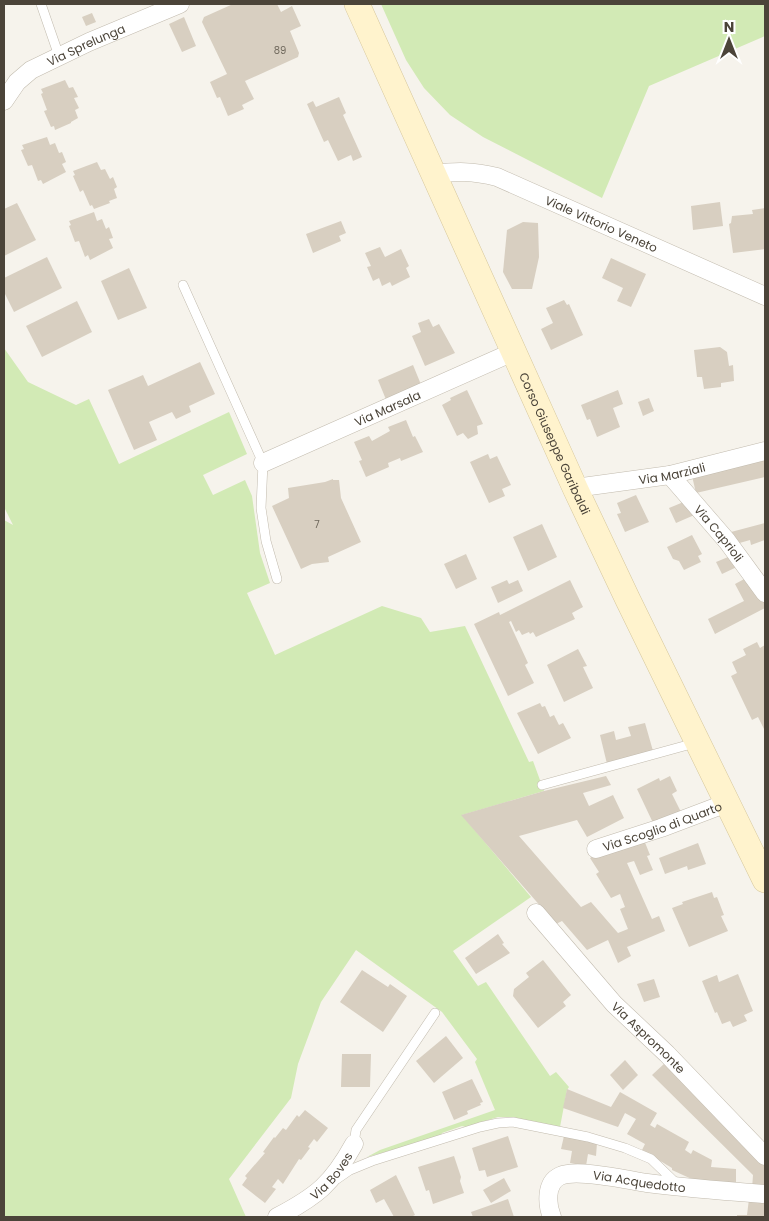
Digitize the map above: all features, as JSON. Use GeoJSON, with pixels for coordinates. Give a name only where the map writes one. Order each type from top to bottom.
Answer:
{"type":"FeatureCollection","features":[{"type":"Feature","properties":{"kind":"main road","name":"Corso Giuseppe Garibaldi"},"geometry":{"type":"LineString","coordinates":[[357,4],[575,488],[765,880]]}},
{"type":"Feature","properties":{"kind":"street","name":"Via Sprelunga"},"geometry":{"type":"LineString","coordinates":[[4,101],[17,82],[31,70],[159,8],[180,4]]}},
{"type":"Feature","properties":{"kind":"street","name":"Viale Vittorio Veneto"},"geometry":{"type":"LineString","coordinates":[[433,174],[459,171],[477,172],[497,177],[765,296]]}},
{"type":"Feature","properties":{"kind":"street","name":"Via Marsala"},"geometry":{"type":"LineString","coordinates":[[263,463],[513,352]]}},
{"type":"Feature","properties":{"kind":"street","name":"Via Marziali"},"geometry":{"type":"LineString","coordinates":[[575,488],[670,475],[765,451]]}},
{"type":"Feature","properties":{"kind":"street","name":"Via Caprioli"},"geometry":{"type":"LineString","coordinates":[[670,475],[727,541],[765,593]]}},
{"type":"Feature","properties":{"kind":"street","name":"Via Scoglio di Quarto"},"geometry":{"type":"LineString","coordinates":[[596,849],[661,828],[727,803]]}},
{"type":"Feature","properties":{"kind":"street","name":"Via Aspromonte"},"geometry":{"type":"LineString","coordinates":[[536,913],[614,1004],[667,1054],[765,1156]]}},
{"type":"Feature","properties":{"kind":"street","name":"Via Boves"},"geometry":{"type":"LineString","coordinates":[[277,1217],[325,1188],[342,1166],[354,1144]]}},
{"type":"Feature","properties":{"kind":"street","name":"Via Acquedotto"},"geometry":{"type":"LineString","coordinates":[[552,1217],[548,1202],[551,1185],[560,1176],[569,1174],[589,1174],[680,1186],[765,1194]]}},
{"type":"Feature","properties":{"kind":"lane"},"geometry":{"type":"LineString","coordinates":[[40,4],[59,56]]}},
{"type":"Feature","properties":{"kind":"lane"},"geometry":{"type":"LineString","coordinates":[[182,285],[263,463],[261,508],[266,541],[277,580]]}},
{"type":"Feature","properties":{"kind":"lane"},"geometry":{"type":"LineString","coordinates":[[542,785],[698,743]]}},
{"type":"Feature","properties":{"kind":"lane"},"geometry":{"type":"LineString","coordinates":[[354,1144],[356,1130],[435,1013]]}},
{"type":"Feature","properties":{"kind":"lane"},"geometry":{"type":"LineString","coordinates":[[325,1188],[350,1170],[372,1161],[480,1127],[513,1122],[588,1136],[626,1148],[650,1159],[680,1186]]}},
{"type":"Feature","properties":{"kind":"green space"},"geometry":{"type":"Polygon","coordinates":[[[381,4],[765,4],[765,36],[649,86],[602,198],[483,137],[450,115],[424,88],[406,60],[381,4]]]}},
{"type":"Feature","properties":{"kind":"green space"},"geometry":{"type":"Polygon","coordinates":[[[4,348],[28,382],[76,405],[89,399],[119,464],[229,412],[247,454],[203,475],[213,495],[245,480],[252,496],[260,553],[270,583],[247,593],[275,655],[382,606],[421,618],[430,632],[465,626],[529,762],[533,761],[544,791],[462,815],[531,897],[453,951],[478,986],[486,982],[550,1076],[556,1072],[569,1087],[560,1127],[512,1117],[498,1117],[442,1133],[441,1137],[367,1157],[380,1150],[495,1110],[475,1062],[477,1059],[442,1012],[356,950],[321,1002],[298,1064],[291,1098],[229,1179],[246,1217],[4,1217],[4,520],[13,525],[4,507],[4,348]]]}},
{"type":"Feature","properties":{"kind":"building"},"geometry":{"type":"Polygon","coordinates":[[[233,4],[277,4],[281,12],[292,6],[301,26],[290,31],[299,53],[298,57],[245,81],[254,99],[242,105],[244,109],[228,116],[220,97],[217,98],[210,82],[227,74],[202,22],[204,17],[233,4]]]}},
{"type":"Feature","properties":{"kind":"building"},"geometry":{"type":"Polygon","coordinates":[[[92,13],[96,22],[86,26],[82,17],[92,13]]]}},
{"type":"Feature","properties":{"kind":"building"},"geometry":{"type":"Polygon","coordinates":[[[184,17],[196,46],[182,52],[169,24],[184,17]]]}},
{"type":"Feature","properties":{"kind":"building"},"geometry":{"type":"Polygon","coordinates":[[[65,80],[69,88],[73,87],[78,97],[74,98],[79,108],[75,110],[78,118],[55,130],[54,126],[51,127],[44,111],[47,110],[41,89],[65,80]]]}},
{"type":"Feature","properties":{"kind":"building"},"geometry":{"type":"Polygon","coordinates":[[[339,97],[346,113],[343,115],[362,157],[353,161],[351,155],[338,161],[328,140],[324,142],[307,104],[313,101],[316,107],[339,97]]]}},
{"type":"Feature","properties":{"kind":"building"},"geometry":{"type":"Polygon","coordinates":[[[47,137],[50,145],[55,143],[59,153],[62,152],[66,162],[62,164],[66,172],[43,184],[41,180],[38,181],[32,165],[28,166],[21,150],[24,149],[22,145],[47,137]]]}},
{"type":"Feature","properties":{"kind":"building"},"geometry":{"type":"Polygon","coordinates":[[[97,162],[101,170],[105,169],[110,179],[113,177],[117,187],[114,189],[117,198],[94,209],[92,205],[90,206],[83,190],[80,192],[73,176],[75,175],[73,171],[97,162]]]}},
{"type":"Feature","properties":{"kind":"building"},"geometry":{"type":"Polygon","coordinates":[[[720,202],[723,226],[693,230],[691,206],[720,202]]]}},
{"type":"Feature","properties":{"kind":"building"},"geometry":{"type":"Polygon","coordinates":[[[17,203],[36,240],[4,256],[4,209],[17,203]]]}},
{"type":"Feature","properties":{"kind":"building"},"geometry":{"type":"Polygon","coordinates":[[[765,208],[765,249],[733,253],[729,224],[731,223],[732,216],[753,214],[752,210],[765,208]]]}},
{"type":"Feature","properties":{"kind":"building"},"geometry":{"type":"Polygon","coordinates":[[[94,212],[97,221],[102,219],[106,229],[109,227],[113,238],[109,239],[113,248],[90,260],[88,255],[85,257],[79,241],[75,242],[69,221],[94,212]]]}},
{"type":"Feature","properties":{"kind":"building"},"geometry":{"type":"Polygon","coordinates":[[[341,221],[346,233],[339,236],[341,241],[313,253],[306,234],[341,221]]]}},
{"type":"Feature","properties":{"kind":"building"},"geometry":{"type":"Polygon","coordinates":[[[523,222],[538,223],[539,257],[532,289],[512,289],[503,272],[507,230],[523,222]]]}},
{"type":"Feature","properties":{"kind":"building"},"geometry":{"type":"Polygon","coordinates":[[[380,247],[385,257],[401,249],[409,266],[406,268],[410,277],[392,286],[390,282],[382,286],[379,278],[373,281],[367,267],[371,266],[365,253],[380,247]]]}},
{"type":"Feature","properties":{"kind":"building"},"geometry":{"type":"Polygon","coordinates":[[[47,257],[62,288],[14,312],[4,292],[4,278],[47,257]]]}},
{"type":"Feature","properties":{"kind":"building"},"geometry":{"type":"Polygon","coordinates":[[[611,258],[646,274],[631,307],[617,301],[623,288],[602,278],[611,258]]]}},
{"type":"Feature","properties":{"kind":"building"},"geometry":{"type":"Polygon","coordinates":[[[129,268],[147,308],[118,320],[101,281],[129,268]]]}},
{"type":"Feature","properties":{"kind":"building"},"geometry":{"type":"Polygon","coordinates":[[[564,300],[567,305],[569,304],[583,335],[551,350],[541,329],[553,323],[546,308],[564,300]]]}},
{"type":"Feature","properties":{"kind":"building"},"geometry":{"type":"Polygon","coordinates":[[[77,301],[92,332],[42,357],[26,326],[77,301]]]}},
{"type":"Feature","properties":{"kind":"building"},"geometry":{"type":"Polygon","coordinates":[[[429,319],[433,327],[439,324],[455,353],[425,366],[412,336],[421,332],[418,323],[429,319]]]}},
{"type":"Feature","properties":{"kind":"building"},"geometry":{"type":"Polygon","coordinates":[[[720,347],[727,352],[729,366],[733,365],[734,381],[721,383],[721,387],[704,389],[702,377],[697,377],[694,350],[720,347]]]}},
{"type":"Feature","properties":{"kind":"building"},"geometry":{"type":"Polygon","coordinates":[[[200,362],[215,394],[189,406],[191,412],[176,419],[172,412],[149,422],[157,440],[134,450],[108,390],[143,375],[148,386],[200,362]]]}},
{"type":"Feature","properties":{"kind":"building"},"geometry":{"type":"Polygon","coordinates":[[[413,365],[422,387],[387,402],[378,380],[413,365]]]}},
{"type":"Feature","properties":{"kind":"building"},"geometry":{"type":"Polygon","coordinates":[[[467,390],[483,424],[477,426],[478,434],[468,439],[463,433],[457,436],[442,405],[451,400],[450,398],[467,390]]]}},
{"type":"Feature","properties":{"kind":"building"},"geometry":{"type":"Polygon","coordinates":[[[618,390],[623,404],[613,408],[620,427],[597,437],[590,419],[587,420],[581,405],[618,390]]]}},
{"type":"Feature","properties":{"kind":"building"},"geometry":{"type":"Polygon","coordinates":[[[649,398],[654,411],[643,416],[638,402],[649,398]]]}},
{"type":"Feature","properties":{"kind":"building"},"geometry":{"type":"Polygon","coordinates":[[[406,420],[413,437],[415,436],[423,452],[401,461],[400,458],[388,463],[389,467],[366,477],[359,461],[362,460],[354,442],[369,436],[372,441],[390,431],[388,427],[406,420]]]}},
{"type":"Feature","properties":{"kind":"building"},"geometry":{"type":"Polygon","coordinates":[[[488,454],[490,459],[497,456],[511,485],[502,489],[505,496],[489,503],[470,462],[488,454]]]}},
{"type":"Feature","properties":{"kind":"building"},"geometry":{"type":"Polygon","coordinates":[[[765,459],[765,477],[696,493],[692,476],[765,459]]]}},
{"type":"Feature","properties":{"kind":"building"},"geometry":{"type":"Polygon","coordinates":[[[333,479],[339,480],[341,498],[361,542],[328,557],[329,562],[312,564],[301,569],[272,506],[289,498],[288,488],[333,479]]]}},
{"type":"Feature","properties":{"kind":"building"},"geometry":{"type":"Polygon","coordinates":[[[636,495],[649,522],[625,532],[617,514],[621,513],[617,503],[636,495]]]}},
{"type":"Feature","properties":{"kind":"building"},"geometry":{"type":"Polygon","coordinates":[[[686,501],[699,513],[676,523],[669,508],[686,501]]]}},
{"type":"Feature","properties":{"kind":"building"},"geometry":{"type":"Polygon","coordinates":[[[765,523],[765,540],[751,545],[750,540],[736,544],[731,532],[765,523]]]}},
{"type":"Feature","properties":{"kind":"building"},"geometry":{"type":"Polygon","coordinates":[[[542,524],[557,557],[528,571],[513,537],[542,524]]]}},
{"type":"Feature","properties":{"kind":"building"},"geometry":{"type":"Polygon","coordinates":[[[692,535],[702,554],[698,556],[701,562],[684,570],[679,561],[673,559],[667,547],[692,535]]]}},
{"type":"Feature","properties":{"kind":"building"},"geometry":{"type":"Polygon","coordinates":[[[466,554],[477,579],[456,589],[444,564],[466,554]]]}},
{"type":"Feature","properties":{"kind":"building"},"geometry":{"type":"Polygon","coordinates":[[[733,555],[741,565],[722,574],[716,562],[733,555]]]}},
{"type":"Feature","properties":{"kind":"building"},"geometry":{"type":"Polygon","coordinates":[[[748,577],[765,602],[765,608],[715,634],[708,619],[744,601],[735,584],[748,577]]]}},
{"type":"Feature","properties":{"kind":"building"},"geometry":{"type":"Polygon","coordinates":[[[507,580],[509,584],[518,580],[523,591],[498,603],[491,587],[507,580]]]}},
{"type":"Feature","properties":{"kind":"building"},"geometry":{"type":"Polygon","coordinates":[[[570,580],[583,607],[572,613],[575,619],[536,637],[533,632],[522,635],[519,630],[516,632],[511,621],[509,622],[528,663],[525,665],[534,683],[508,696],[474,624],[499,612],[500,615],[570,580]]]}},
{"type":"Feature","properties":{"kind":"building"},"geometry":{"type":"Polygon","coordinates":[[[757,642],[760,648],[765,645],[764,729],[758,717],[752,720],[731,676],[737,673],[732,662],[746,655],[743,649],[757,642]]]}},
{"type":"Feature","properties":{"kind":"building"},"geometry":{"type":"Polygon","coordinates":[[[578,649],[587,666],[583,667],[593,688],[564,702],[547,665],[578,649]]]}},
{"type":"Feature","properties":{"kind":"building"},"geometry":{"type":"Polygon","coordinates":[[[540,703],[542,707],[545,706],[550,717],[554,715],[559,725],[563,723],[571,738],[538,754],[517,713],[540,703]]]}},
{"type":"Feature","properties":{"kind":"building"},"geometry":{"type":"Polygon","coordinates":[[[645,723],[653,751],[607,764],[600,735],[614,731],[616,740],[631,736],[628,727],[645,723]]]}},
{"type":"Feature","properties":{"kind":"building"},"geometry":{"type":"Polygon","coordinates":[[[606,776],[611,785],[583,793],[589,806],[613,795],[624,818],[587,837],[577,820],[519,836],[581,907],[591,902],[618,933],[628,929],[620,909],[625,907],[620,894],[611,898],[596,874],[599,872],[590,858],[642,835],[650,855],[647,856],[653,870],[640,875],[634,861],[627,863],[652,919],[659,916],[665,931],[627,947],[631,956],[618,963],[608,940],[587,950],[562,921],[556,924],[461,815],[544,791],[606,776]]]}},
{"type":"Feature","properties":{"kind":"building"},"geometry":{"type":"Polygon","coordinates":[[[670,776],[677,791],[672,794],[681,812],[654,825],[637,789],[659,778],[660,781],[670,776]]]}},
{"type":"Feature","properties":{"kind":"building"},"geometry":{"type":"Polygon","coordinates":[[[698,843],[706,864],[688,870],[687,866],[665,874],[659,858],[698,843]]]}},
{"type":"Feature","properties":{"kind":"building"},"geometry":{"type":"Polygon","coordinates":[[[712,892],[714,898],[717,897],[724,915],[721,916],[728,931],[689,947],[672,908],[683,904],[682,902],[712,892]]]}},
{"type":"Feature","properties":{"kind":"building"},"geometry":{"type":"Polygon","coordinates":[[[498,934],[504,943],[502,944],[510,953],[476,974],[465,958],[498,934]]]}},
{"type":"Feature","properties":{"kind":"building"},"geometry":{"type":"Polygon","coordinates":[[[543,960],[571,995],[563,1002],[566,1006],[538,1028],[513,996],[514,989],[529,977],[526,973],[543,960]]]}},
{"type":"Feature","properties":{"kind":"building"},"geometry":{"type":"Polygon","coordinates":[[[362,970],[388,987],[390,984],[407,996],[383,1032],[340,1002],[362,970]]]}},
{"type":"Feature","properties":{"kind":"building"},"geometry":{"type":"Polygon","coordinates":[[[738,974],[753,1011],[744,1015],[747,1021],[733,1027],[730,1021],[722,1024],[717,1012],[715,1013],[702,981],[717,975],[719,982],[738,974]]]}},
{"type":"Feature","properties":{"kind":"building"},"geometry":{"type":"Polygon","coordinates":[[[654,979],[660,997],[644,1002],[637,984],[654,979]]]}},
{"type":"Feature","properties":{"kind":"building"},"geometry":{"type":"Polygon","coordinates":[[[446,1036],[463,1058],[434,1083],[416,1061],[446,1036]]]}},
{"type":"Feature","properties":{"kind":"building"},"geometry":{"type":"Polygon","coordinates":[[[342,1054],[371,1054],[370,1087],[341,1087],[342,1054]]]}},
{"type":"Feature","properties":{"kind":"building"},"geometry":{"type":"Polygon","coordinates":[[[625,1060],[638,1075],[623,1090],[610,1075],[625,1060]]]}},
{"type":"Feature","properties":{"kind":"building"},"geometry":{"type":"Polygon","coordinates":[[[665,1063],[765,1159],[765,1190],[752,1189],[753,1175],[652,1075],[665,1063]]]}},
{"type":"Feature","properties":{"kind":"building"},"geometry":{"type":"Polygon","coordinates":[[[472,1079],[483,1102],[480,1103],[481,1105],[467,1111],[468,1114],[454,1120],[442,1092],[472,1079]]]}},
{"type":"Feature","properties":{"kind":"building"},"geometry":{"type":"Polygon","coordinates":[[[567,1089],[611,1107],[620,1092],[657,1113],[650,1125],[655,1128],[657,1124],[689,1142],[685,1150],[691,1154],[693,1150],[712,1160],[711,1167],[736,1169],[736,1186],[696,1181],[672,1170],[672,1168],[642,1150],[645,1144],[627,1134],[636,1119],[625,1113],[618,1127],[563,1108],[567,1089]]]}},
{"type":"Feature","properties":{"kind":"building"},"geometry":{"type":"Polygon","coordinates":[[[305,1110],[328,1128],[317,1142],[314,1139],[308,1147],[310,1148],[301,1160],[299,1159],[283,1184],[278,1179],[272,1187],[276,1189],[265,1203],[242,1185],[247,1178],[245,1176],[265,1153],[263,1152],[274,1137],[283,1128],[286,1130],[297,1115],[299,1117],[305,1110]]]}},
{"type":"Feature","properties":{"kind":"building"},"geometry":{"type":"Polygon","coordinates":[[[508,1136],[518,1167],[487,1177],[485,1170],[479,1171],[472,1148],[508,1136]]]}},
{"type":"Feature","properties":{"kind":"building"},"geometry":{"type":"Polygon","coordinates":[[[564,1136],[597,1143],[596,1156],[588,1154],[586,1166],[570,1163],[572,1151],[561,1149],[564,1136]]]}},
{"type":"Feature","properties":{"kind":"building"},"geometry":{"type":"Polygon","coordinates":[[[454,1156],[464,1193],[433,1204],[429,1190],[426,1191],[418,1167],[454,1156]]]}},
{"type":"Feature","properties":{"kind":"building"},"geometry":{"type":"Polygon","coordinates":[[[396,1175],[415,1215],[411,1217],[394,1217],[384,1199],[376,1203],[370,1190],[396,1175]]]}},
{"type":"Feature","properties":{"kind":"building"},"geometry":{"type":"Polygon","coordinates":[[[504,1178],[511,1191],[491,1203],[483,1190],[504,1178]]]}},
{"type":"Feature","properties":{"kind":"building"},"geometry":{"type":"Polygon","coordinates":[[[508,1199],[514,1217],[473,1217],[471,1212],[508,1199]]]}},
{"type":"Feature","properties":{"kind":"building"},"geometry":{"type":"Polygon","coordinates":[[[749,1199],[765,1201],[765,1217],[737,1217],[737,1215],[747,1215],[749,1199]]]}}]}
